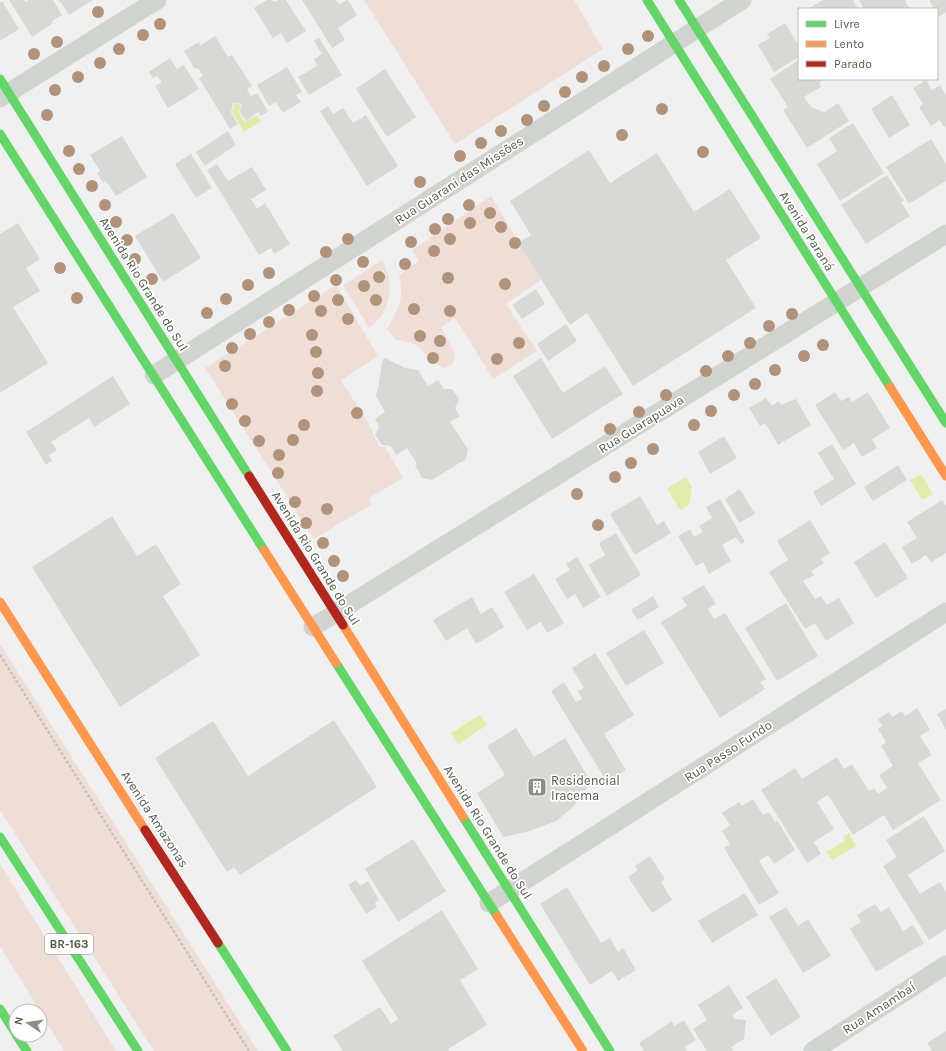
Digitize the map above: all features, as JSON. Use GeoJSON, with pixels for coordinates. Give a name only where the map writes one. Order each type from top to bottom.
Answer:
{"type":"FeatureCollection","features":[{"type":"Feature","properties":{"kind":"main road","name":"Avenida Paraná"},"geometry":{"type":"LineString","coordinates":[[647,0],[946,476]]}},
{"type":"Feature","properties":{"kind":"main road","name":"Avenida Paraná"},"geometry":{"type":"LineString","coordinates":[[679,0],[946,423]]}},
{"type":"Feature","properties":{"kind":"main road","name":"Avenida Rio Grande do Sul"},"geometry":{"type":"LineString","coordinates":[[3,90],[177,361],[610,1051]]}},
{"type":"Feature","properties":{"kind":"main road"},"geometry":{"type":"LineString","coordinates":[[0,134],[583,1051]]}},
{"type":"Feature","properties":{"kind":"main road","name":"Avenida Amazonas"},"geometry":{"type":"LineString","coordinates":[[0,602],[287,1051]]}},
{"type":"Feature","properties":{"kind":"main road","name":"BR-163"},"geometry":{"type":"LineString","coordinates":[[0,837],[138,1051]]}},
{"type":"Feature","properties":{"kind":"main road"},"geometry":{"type":"LineString","coordinates":[[0,1009],[8,1022]]}},
{"type":"Feature","properties":{"kind":"street"},"geometry":{"type":"LineString","coordinates":[[3,90],[157,0]]}},
{"type":"Feature","properties":{"kind":"street","name":"Rua Guarani das Missões"},"geometry":{"type":"LineString","coordinates":[[154,375],[742,0]]}},
{"type":"Feature","properties":{"kind":"street","name":"Rua Guarapuava"},"geometry":{"type":"LineString","coordinates":[[313,627],[946,234]]}},
{"type":"Feature","properties":{"kind":"street","name":"Rua Passo Fundo"},"geometry":{"type":"LineString","coordinates":[[489,903],[946,612]]}},
{"type":"Feature","properties":{"kind":"street","name":"Rua Amambaí"},"geometry":{"type":"LineString","coordinates":[[813,1051],[946,965]]}},
{"type":"Feature","properties":{"kind":"path"},"geometry":{"type":"LineString","coordinates":[[0,655],[249,1051]]}},
{"type":"Feature","properties":{"kind":"shaded area"},"geometry":{"type":"Polygon","coordinates":[[[364,0],[574,0],[603,49],[455,144],[364,0]]]}},
{"type":"Feature","properties":{"kind":"shaded area"},"geometry":{"type":"Polygon","coordinates":[[[234,103],[241,105],[239,112],[245,122],[257,115],[261,121],[244,132],[232,112],[234,103]]]}},
{"type":"Feature","properties":{"kind":"shaded area"},"geometry":{"type":"Polygon","coordinates":[[[491,196],[541,280],[506,304],[537,351],[493,379],[455,318],[441,327],[455,353],[454,363],[444,368],[432,360],[419,347],[406,341],[396,340],[387,329],[401,297],[401,283],[399,275],[419,261],[412,250],[491,196]]]}},
{"type":"Feature","properties":{"kind":"shaded area"},"geometry":{"type":"Polygon","coordinates":[[[382,260],[389,278],[389,297],[383,314],[369,328],[343,285],[382,260]]]}},
{"type":"Feature","properties":{"kind":"shaded area"},"geometry":{"type":"Polygon","coordinates":[[[336,285],[378,356],[341,380],[373,431],[373,435],[380,447],[385,447],[403,478],[369,498],[372,504],[314,539],[205,368],[336,285]]]}},
{"type":"Feature","properties":{"kind":"shaded area"},"geometry":{"type":"Polygon","coordinates":[[[921,474],[933,494],[922,500],[910,480],[921,474]]]}},
{"type":"Feature","properties":{"kind":"shaded area"},"geometry":{"type":"Polygon","coordinates":[[[686,477],[692,487],[689,505],[680,510],[667,489],[686,477]]]}},
{"type":"Feature","properties":{"kind":"shaded area"},"geometry":{"type":"Polygon","coordinates":[[[0,644],[258,1051],[154,1051],[0,810],[0,644]]]}},
{"type":"Feature","properties":{"kind":"shaded area"},"geometry":{"type":"Polygon","coordinates":[[[480,715],[487,725],[458,744],[451,733],[480,715]]]}},
{"type":"Feature","properties":{"kind":"shaded area"},"geometry":{"type":"Polygon","coordinates":[[[849,833],[856,846],[832,860],[826,852],[845,841],[843,837],[849,833]]]}},
{"type":"Feature","properties":{"kind":"shaded area"},"geometry":{"type":"Polygon","coordinates":[[[0,864],[116,1051],[64,1051],[48,1025],[48,1003],[35,1003],[0,946],[0,864]]]}},
{"type":"Feature","properties":{"kind":"building"},"geometry":{"type":"Polygon","coordinates":[[[9,0],[24,0],[26,2],[29,0],[53,0],[62,15],[32,37],[9,0]]]}},
{"type":"Feature","properties":{"kind":"building"},"geometry":{"type":"Polygon","coordinates":[[[59,0],[93,0],[69,15],[59,0]]]}},
{"type":"Feature","properties":{"kind":"building"},"geometry":{"type":"Polygon","coordinates":[[[267,0],[272,0],[274,2],[278,0],[286,0],[306,31],[287,43],[281,33],[273,38],[254,8],[267,0]]]}},
{"type":"Feature","properties":{"kind":"building"},"geometry":{"type":"Polygon","coordinates":[[[302,0],[336,0],[339,4],[348,0],[357,15],[338,28],[345,40],[332,48],[302,0]]]}},
{"type":"Feature","properties":{"kind":"building"},"geometry":{"type":"Polygon","coordinates":[[[823,0],[853,0],[857,8],[810,8],[823,0]]]}},
{"type":"Feature","properties":{"kind":"building"},"geometry":{"type":"Polygon","coordinates":[[[859,0],[907,0],[905,1],[909,8],[863,8],[859,0]]]}},
{"type":"Feature","properties":{"kind":"building"},"geometry":{"type":"Polygon","coordinates":[[[929,0],[946,0],[946,12],[939,17],[938,8],[933,8],[929,0]]]}},
{"type":"Feature","properties":{"kind":"building"},"geometry":{"type":"Polygon","coordinates":[[[2,1],[19,29],[0,41],[0,3],[2,1]]]}},
{"type":"Feature","properties":{"kind":"building"},"geometry":{"type":"Polygon","coordinates":[[[785,23],[798,44],[798,58],[774,72],[758,45],[770,38],[767,34],[785,23]]]}},
{"type":"Feature","properties":{"kind":"building"},"geometry":{"type":"Polygon","coordinates":[[[215,36],[228,57],[232,55],[252,86],[247,89],[251,96],[257,93],[268,111],[261,116],[258,112],[246,121],[240,112],[242,104],[233,102],[231,113],[238,124],[230,129],[199,78],[203,76],[198,68],[195,69],[184,51],[199,42],[200,46],[215,36]]]}},
{"type":"Feature","properties":{"kind":"building"},"geometry":{"type":"Polygon","coordinates":[[[319,38],[342,75],[309,95],[298,77],[317,66],[314,59],[322,54],[314,41],[319,38]]]}},
{"type":"Feature","properties":{"kind":"building"},"geometry":{"type":"Polygon","coordinates":[[[170,58],[177,69],[184,65],[199,89],[168,108],[155,86],[162,82],[157,76],[153,78],[149,72],[170,58]]]}},
{"type":"Feature","properties":{"kind":"building"},"geometry":{"type":"Polygon","coordinates":[[[798,61],[798,80],[824,80],[819,83],[821,87],[804,97],[812,108],[825,112],[838,103],[849,121],[807,148],[783,110],[788,107],[770,79],[798,61]]]}},
{"type":"Feature","properties":{"kind":"building"},"geometry":{"type":"Polygon","coordinates":[[[287,67],[302,92],[296,95],[301,102],[283,113],[276,102],[269,106],[257,85],[287,67]]]}},
{"type":"Feature","properties":{"kind":"building"},"geometry":{"type":"Polygon","coordinates":[[[385,69],[416,117],[387,137],[356,89],[385,69]]]}},
{"type":"Feature","properties":{"kind":"building"},"geometry":{"type":"Polygon","coordinates":[[[926,80],[932,90],[940,85],[946,95],[946,126],[944,127],[940,120],[931,126],[919,107],[923,104],[913,88],[926,80]]]}},
{"type":"Feature","properties":{"kind":"building"},"geometry":{"type":"Polygon","coordinates":[[[892,95],[910,125],[889,138],[871,109],[892,95]]]}},
{"type":"Feature","properties":{"kind":"building"},"geometry":{"type":"Polygon","coordinates":[[[328,106],[333,114],[343,108],[353,123],[366,115],[398,166],[367,186],[320,111],[328,106]]]}},
{"type":"Feature","properties":{"kind":"building"},"geometry":{"type":"Polygon","coordinates":[[[853,123],[884,173],[840,201],[817,164],[837,151],[829,138],[853,123]]]}},
{"type":"Feature","properties":{"kind":"building"},"geometry":{"type":"Polygon","coordinates":[[[228,131],[236,145],[205,166],[196,152],[228,131]]]}},
{"type":"Feature","properties":{"kind":"building"},"geometry":{"type":"Polygon","coordinates":[[[122,136],[147,177],[116,196],[106,181],[103,183],[97,173],[100,171],[90,155],[122,136]]]}},
{"type":"Feature","properties":{"kind":"building"},"geometry":{"type":"Polygon","coordinates":[[[931,139],[946,164],[946,181],[909,204],[886,167],[931,139]]]}},
{"type":"Feature","properties":{"kind":"building"},"geometry":{"type":"Polygon","coordinates":[[[589,150],[610,183],[657,153],[694,212],[730,189],[761,238],[726,260],[756,308],[633,386],[587,313],[570,325],[518,243],[531,235],[510,201],[589,150]]]}},
{"type":"Feature","properties":{"kind":"building"},"geometry":{"type":"Polygon","coordinates":[[[191,154],[212,188],[196,198],[175,164],[191,154]]]}},
{"type":"Feature","properties":{"kind":"building"},"geometry":{"type":"Polygon","coordinates":[[[217,164],[228,181],[252,167],[266,190],[251,199],[257,209],[265,203],[290,244],[274,254],[271,248],[259,255],[207,170],[217,164]]]}},
{"type":"Feature","properties":{"kind":"building"},"geometry":{"type":"Polygon","coordinates":[[[887,175],[904,201],[901,202],[910,216],[866,244],[841,205],[887,175]]]}},
{"type":"Feature","properties":{"kind":"building"},"geometry":{"type":"Polygon","coordinates":[[[173,213],[201,258],[163,282],[135,236],[173,213]]]}},
{"type":"Feature","properties":{"kind":"building"},"geometry":{"type":"Polygon","coordinates":[[[18,223],[40,259],[26,268],[40,291],[13,307],[48,363],[0,393],[0,234],[18,223]]]}},
{"type":"Feature","properties":{"kind":"building"},"geometry":{"type":"Polygon","coordinates":[[[536,289],[545,304],[522,319],[512,305],[536,289]]]}},
{"type":"Feature","properties":{"kind":"building"},"geometry":{"type":"Polygon","coordinates":[[[566,324],[577,341],[548,361],[537,344],[566,324]]]}},
{"type":"Feature","properties":{"kind":"building"},"geometry":{"type":"Polygon","coordinates":[[[385,358],[405,368],[418,370],[428,386],[438,380],[444,389],[452,389],[459,399],[455,408],[460,416],[450,422],[468,449],[466,459],[432,480],[422,478],[415,465],[417,464],[407,448],[396,455],[391,446],[382,445],[375,435],[379,426],[375,419],[385,412],[376,396],[382,361],[385,358]]]}},
{"type":"Feature","properties":{"kind":"building"},"geometry":{"type":"Polygon","coordinates":[[[541,358],[563,393],[605,366],[623,394],[552,439],[513,376],[541,358]]]}},
{"type":"Feature","properties":{"kind":"building"},"geometry":{"type":"Polygon","coordinates":[[[113,376],[130,404],[94,427],[89,418],[51,442],[57,450],[49,455],[52,461],[46,465],[26,432],[113,376]]]}},
{"type":"Feature","properties":{"kind":"building"},"geometry":{"type":"Polygon","coordinates":[[[835,392],[841,401],[849,397],[852,402],[868,392],[890,428],[872,439],[877,448],[862,457],[854,443],[843,450],[815,405],[835,392]]]}},
{"type":"Feature","properties":{"kind":"building"},"geometry":{"type":"Polygon","coordinates":[[[766,398],[772,406],[779,401],[781,405],[796,399],[811,425],[778,445],[765,423],[760,426],[749,408],[766,398]]]}},
{"type":"Feature","properties":{"kind":"building"},"geometry":{"type":"Polygon","coordinates":[[[724,436],[737,458],[710,474],[698,452],[724,436]]]}},
{"type":"Feature","properties":{"kind":"building"},"geometry":{"type":"Polygon","coordinates":[[[832,444],[856,484],[821,506],[813,492],[834,479],[818,453],[832,444]]]}},
{"type":"Feature","properties":{"kind":"building"},"geometry":{"type":"Polygon","coordinates":[[[898,465],[907,480],[873,501],[864,487],[898,465]]]}},
{"type":"Feature","properties":{"kind":"building"},"geometry":{"type":"Polygon","coordinates":[[[740,489],[755,514],[739,523],[725,499],[740,489]]]}},
{"type":"Feature","properties":{"kind":"building"},"geometry":{"type":"Polygon","coordinates":[[[640,496],[657,525],[664,521],[671,533],[635,555],[610,514],[640,496]]]}},
{"type":"Feature","properties":{"kind":"building"},"geometry":{"type":"Polygon","coordinates":[[[720,499],[745,542],[741,544],[736,537],[722,545],[731,561],[709,574],[703,562],[696,566],[678,536],[690,529],[694,537],[703,532],[699,526],[712,518],[706,507],[720,499]]]}},
{"type":"Feature","properties":{"kind":"building"},"geometry":{"type":"Polygon","coordinates":[[[942,500],[946,506],[946,553],[931,562],[926,555],[912,564],[902,547],[917,538],[907,522],[942,500]]]}},
{"type":"Feature","properties":{"kind":"building"},"geometry":{"type":"Polygon","coordinates":[[[112,516],[137,556],[156,544],[181,584],[163,596],[200,655],[120,707],[32,567],[112,516]]]}},
{"type":"Feature","properties":{"kind":"building"},"geometry":{"type":"Polygon","coordinates":[[[810,520],[830,553],[821,559],[824,563],[811,571],[814,575],[803,581],[815,599],[821,596],[827,605],[839,598],[854,623],[826,641],[815,623],[805,629],[769,572],[788,560],[777,541],[810,520]]]}},
{"type":"Feature","properties":{"kind":"building"},"geometry":{"type":"Polygon","coordinates":[[[616,533],[641,575],[607,596],[588,565],[605,555],[599,543],[616,533]]]}},
{"type":"Feature","properties":{"kind":"building"},"geometry":{"type":"Polygon","coordinates":[[[885,542],[908,578],[876,598],[854,562],[885,542]]]}},
{"type":"Feature","properties":{"kind":"building"},"geometry":{"type":"Polygon","coordinates":[[[577,557],[601,597],[583,608],[575,594],[567,599],[555,579],[570,570],[566,564],[577,557]]]}},
{"type":"Feature","properties":{"kind":"building"},"geometry":{"type":"Polygon","coordinates":[[[534,574],[564,623],[547,633],[541,622],[527,630],[504,592],[534,574]]]}},
{"type":"Feature","properties":{"kind":"building"},"geometry":{"type":"Polygon","coordinates":[[[704,585],[716,604],[708,609],[714,619],[725,613],[766,679],[760,682],[765,689],[720,718],[661,622],[687,606],[682,598],[704,585]]]}},
{"type":"Feature","properties":{"kind":"building"},"geometry":{"type":"Polygon","coordinates":[[[653,596],[659,607],[638,620],[631,610],[653,596]]]}},
{"type":"Feature","properties":{"kind":"building"},"geometry":{"type":"Polygon","coordinates":[[[472,597],[481,614],[492,607],[504,627],[476,644],[467,628],[446,641],[433,620],[472,597]]]}},
{"type":"Feature","properties":{"kind":"building"},"geometry":{"type":"Polygon","coordinates":[[[786,603],[818,656],[777,681],[745,628],[786,603]]]}},
{"type":"Feature","properties":{"kind":"building"},"geometry":{"type":"Polygon","coordinates":[[[644,630],[664,663],[626,686],[606,653],[644,630]]]}},
{"type":"Feature","properties":{"kind":"building"},"geometry":{"type":"Polygon","coordinates":[[[595,653],[634,715],[604,734],[626,770],[607,782],[551,691],[564,682],[576,702],[582,699],[578,691],[584,688],[572,668],[595,653]]]}},
{"type":"Feature","properties":{"kind":"building"},"geometry":{"type":"Polygon","coordinates":[[[917,708],[930,730],[920,736],[932,755],[918,763],[941,800],[893,830],[869,791],[874,788],[878,794],[887,788],[879,775],[893,766],[881,746],[886,742],[878,729],[882,726],[878,719],[889,712],[892,717],[902,711],[905,716],[917,708]]]}},
{"type":"Feature","properties":{"kind":"building"},"geometry":{"type":"Polygon","coordinates":[[[946,709],[946,730],[937,714],[946,709]]]}},
{"type":"Feature","properties":{"kind":"building"},"geometry":{"type":"Polygon","coordinates":[[[334,720],[377,787],[240,875],[234,867],[227,872],[155,758],[213,721],[248,776],[334,720]]]}},
{"type":"Feature","properties":{"kind":"building","name":"Residencial Iracema"},"geometry":{"type":"Polygon","coordinates":[[[516,728],[534,757],[565,738],[591,782],[575,805],[556,821],[530,831],[503,837],[477,793],[505,775],[487,746],[516,728]]]}},
{"type":"Feature","properties":{"kind":"building"},"geometry":{"type":"Polygon","coordinates":[[[837,757],[844,769],[852,764],[884,815],[853,835],[828,795],[817,802],[834,829],[814,842],[821,854],[807,863],[761,790],[795,768],[802,779],[837,757]]]}},
{"type":"Feature","properties":{"kind":"building"},"geometry":{"type":"Polygon","coordinates":[[[753,799],[763,815],[769,812],[775,822],[777,820],[795,850],[774,864],[768,855],[759,861],[779,893],[759,905],[724,848],[730,844],[722,831],[730,825],[722,813],[739,802],[742,806],[753,799]]]}},
{"type":"Feature","properties":{"kind":"building"},"geometry":{"type":"Polygon","coordinates":[[[924,816],[945,851],[908,875],[920,894],[940,882],[946,892],[946,929],[929,940],[883,866],[897,857],[886,840],[924,816]]]}},
{"type":"Feature","properties":{"kind":"building"},"geometry":{"type":"Polygon","coordinates":[[[413,839],[446,891],[398,922],[365,869],[413,839]]]}},
{"type":"Feature","properties":{"kind":"building"},"geometry":{"type":"Polygon","coordinates":[[[650,856],[665,879],[661,882],[672,900],[652,913],[628,877],[638,870],[635,866],[650,856]]]}},
{"type":"Feature","properties":{"kind":"building"},"geometry":{"type":"Polygon","coordinates":[[[356,880],[360,886],[368,881],[379,900],[375,903],[377,907],[366,914],[348,885],[356,880]]]}},
{"type":"Feature","properties":{"kind":"building"},"geometry":{"type":"Polygon","coordinates":[[[567,887],[601,943],[610,938],[618,952],[623,948],[636,970],[618,981],[612,971],[590,985],[540,904],[567,887]]]}},
{"type":"Feature","properties":{"kind":"building"},"geometry":{"type":"Polygon","coordinates":[[[745,893],[758,915],[712,943],[698,921],[745,893]]]}},
{"type":"Feature","properties":{"kind":"building"},"geometry":{"type":"Polygon","coordinates":[[[875,904],[881,912],[889,907],[903,931],[913,925],[924,943],[876,972],[850,929],[861,922],[857,915],[875,904]]]}},
{"type":"Feature","properties":{"kind":"building"},"geometry":{"type":"Polygon","coordinates":[[[786,907],[798,926],[808,919],[831,956],[803,973],[769,917],[786,907]]]}},
{"type":"Feature","properties":{"kind":"building"},"geometry":{"type":"Polygon","coordinates":[[[442,910],[478,969],[460,980],[487,1025],[448,1049],[449,1051],[343,1051],[333,1036],[380,1007],[391,1024],[398,1019],[362,961],[442,910]]]}},
{"type":"Feature","properties":{"kind":"building"},"geometry":{"type":"Polygon","coordinates":[[[776,978],[801,1017],[771,1036],[746,997],[776,978]]]}},
{"type":"Feature","properties":{"kind":"building"},"geometry":{"type":"Polygon","coordinates":[[[729,985],[743,1008],[732,1015],[735,1019],[746,1020],[744,1039],[731,1047],[734,1051],[707,1051],[693,1029],[707,1020],[698,1005],[729,985]]]}},
{"type":"Feature","properties":{"kind":"building"},"geometry":{"type":"Polygon","coordinates":[[[684,1020],[696,1040],[685,1047],[688,1051],[644,1051],[639,1043],[672,1021],[674,1026],[684,1020]]]}},
{"type":"Feature","properties":{"kind":"building"},"geometry":{"type":"Polygon","coordinates":[[[946,1031],[946,1051],[932,1051],[927,1043],[946,1031]]]}},
{"type":"Feature","properties":{"kind":"traffic: fast"},"geometry":{"type":"LineString","coordinates":[[647,0],[890,387]]}},
{"type":"Feature","properties":{"kind":"traffic: fast"},"geometry":{"type":"LineString","coordinates":[[679,0],[946,423]]}},
{"type":"Feature","properties":{"kind":"traffic: fast"},"geometry":{"type":"LineString","coordinates":[[0,79],[249,476]]}},
{"type":"Feature","properties":{"kind":"traffic: fast"},"geometry":{"type":"LineString","coordinates":[[0,134],[264,550]]}},
{"type":"Feature","properties":{"kind":"traffic: fast"},"geometry":{"type":"LineString","coordinates":[[336,663],[497,916]]}},
{"type":"Feature","properties":{"kind":"traffic: fast"},"geometry":{"type":"LineString","coordinates":[[463,817],[610,1051]]}},
{"type":"Feature","properties":{"kind":"traffic: fast"},"geometry":{"type":"LineString","coordinates":[[0,837],[138,1051]]}},
{"type":"Feature","properties":{"kind":"traffic: fast"},"geometry":{"type":"LineString","coordinates":[[218,943],[287,1051]]}},
{"type":"Feature","properties":{"kind":"traffic: fast"},"geometry":{"type":"LineString","coordinates":[[0,1009],[8,1022]]}},
{"type":"Feature","properties":{"kind":"traffic: fast"},"geometry":{"type":"LineString","coordinates":[[22,1043],[27,1051]]}},
{"type":"Feature","properties":{"kind":"traffic: slow"},"geometry":{"type":"LineString","coordinates":[[890,387],[946,476]]}},
{"type":"Feature","properties":{"kind":"traffic: slow"},"geometry":{"type":"LineString","coordinates":[[264,550],[336,663]]}},
{"type":"Feature","properties":{"kind":"traffic: slow"},"geometry":{"type":"LineString","coordinates":[[0,602],[145,830]]}},
{"type":"Feature","properties":{"kind":"traffic: slow"},"geometry":{"type":"LineString","coordinates":[[343,625],[463,817]]}},
{"type":"Feature","properties":{"kind":"traffic: slow"},"geometry":{"type":"LineString","coordinates":[[497,916],[583,1051]]}},
{"type":"Feature","properties":{"kind":"traffic: jam"},"geometry":{"type":"LineString","coordinates":[[249,476],[343,625]]}},
{"type":"Feature","properties":{"kind":"traffic: jam"},"geometry":{"type":"LineString","coordinates":[[145,830],[218,943]]}},
{"type":"Feature","properties":{"kind":"place","name":"Residencial Iracema"},"geometry":{"type":"Point","coordinates":[537,787]}}]}
